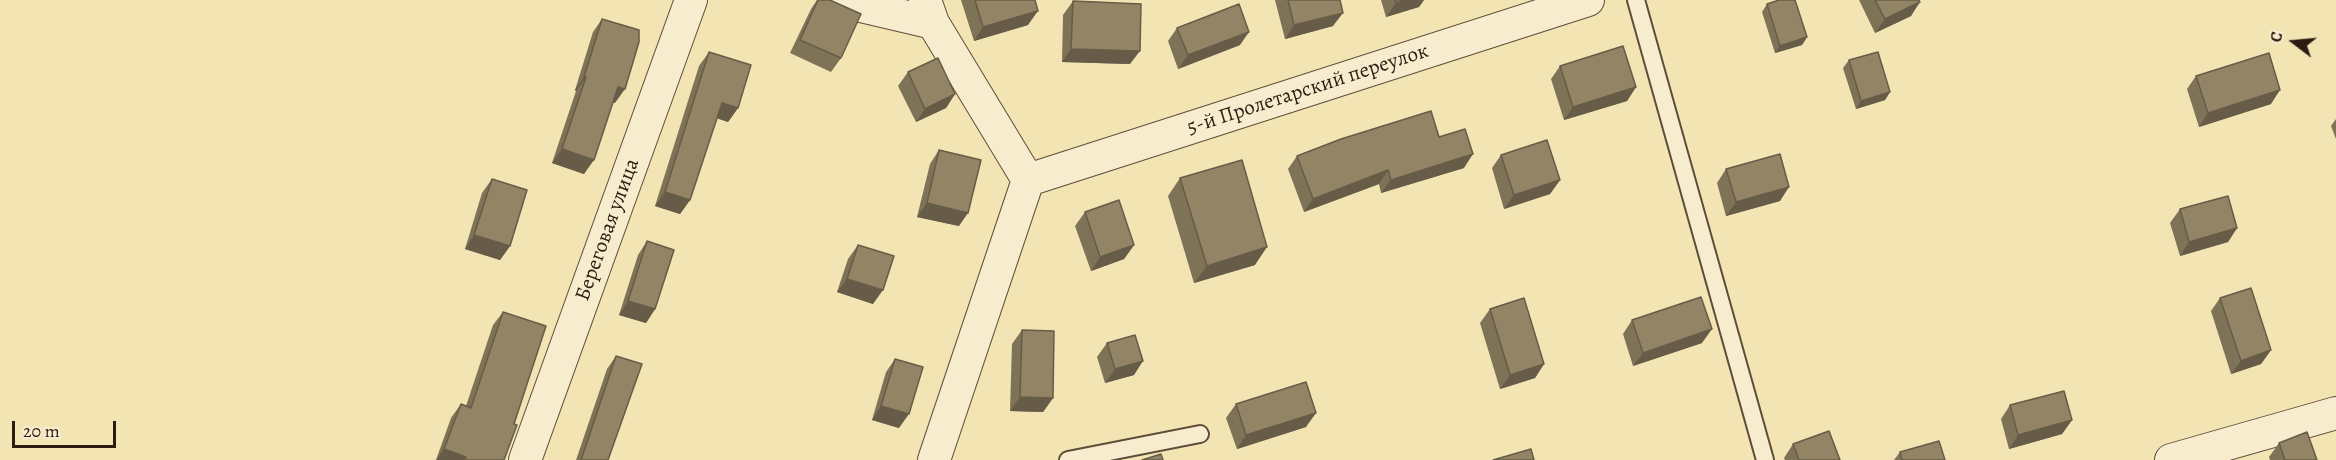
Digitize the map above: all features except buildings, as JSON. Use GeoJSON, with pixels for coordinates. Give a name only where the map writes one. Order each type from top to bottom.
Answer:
{"type":"FeatureCollection","features":[{"type":"Feature","properties":{"kind":"street","name":"Береговая улица"},"geometry":{"type":"LineString","coordinates":[[525,460],[691,0]]}},
{"type":"Feature","properties":{"kind":"street"},"geometry":{"type":"LineString","coordinates":[[836,0],[929,11],[1028,180],[934,460]]}},
{"type":"Feature","properties":{"kind":"street","name":"5-й Пролетарский переулок"},"geometry":{"type":"LineString","coordinates":[[1028,180],[1588,0]]}},
{"type":"Feature","properties":{"kind":"street"},"geometry":{"type":"LineString","coordinates":[[2171,460],[2336,413]]}},
{"type":"Feature","properties":{"kind":"lane"},"geometry":{"type":"LineString","coordinates":[[1636,0],[1765,460]]}},
{"type":"Feature","properties":{"kind":"lane"},"geometry":{"type":"LineString","coordinates":[[1068,460],[1200,434]]}}]}
